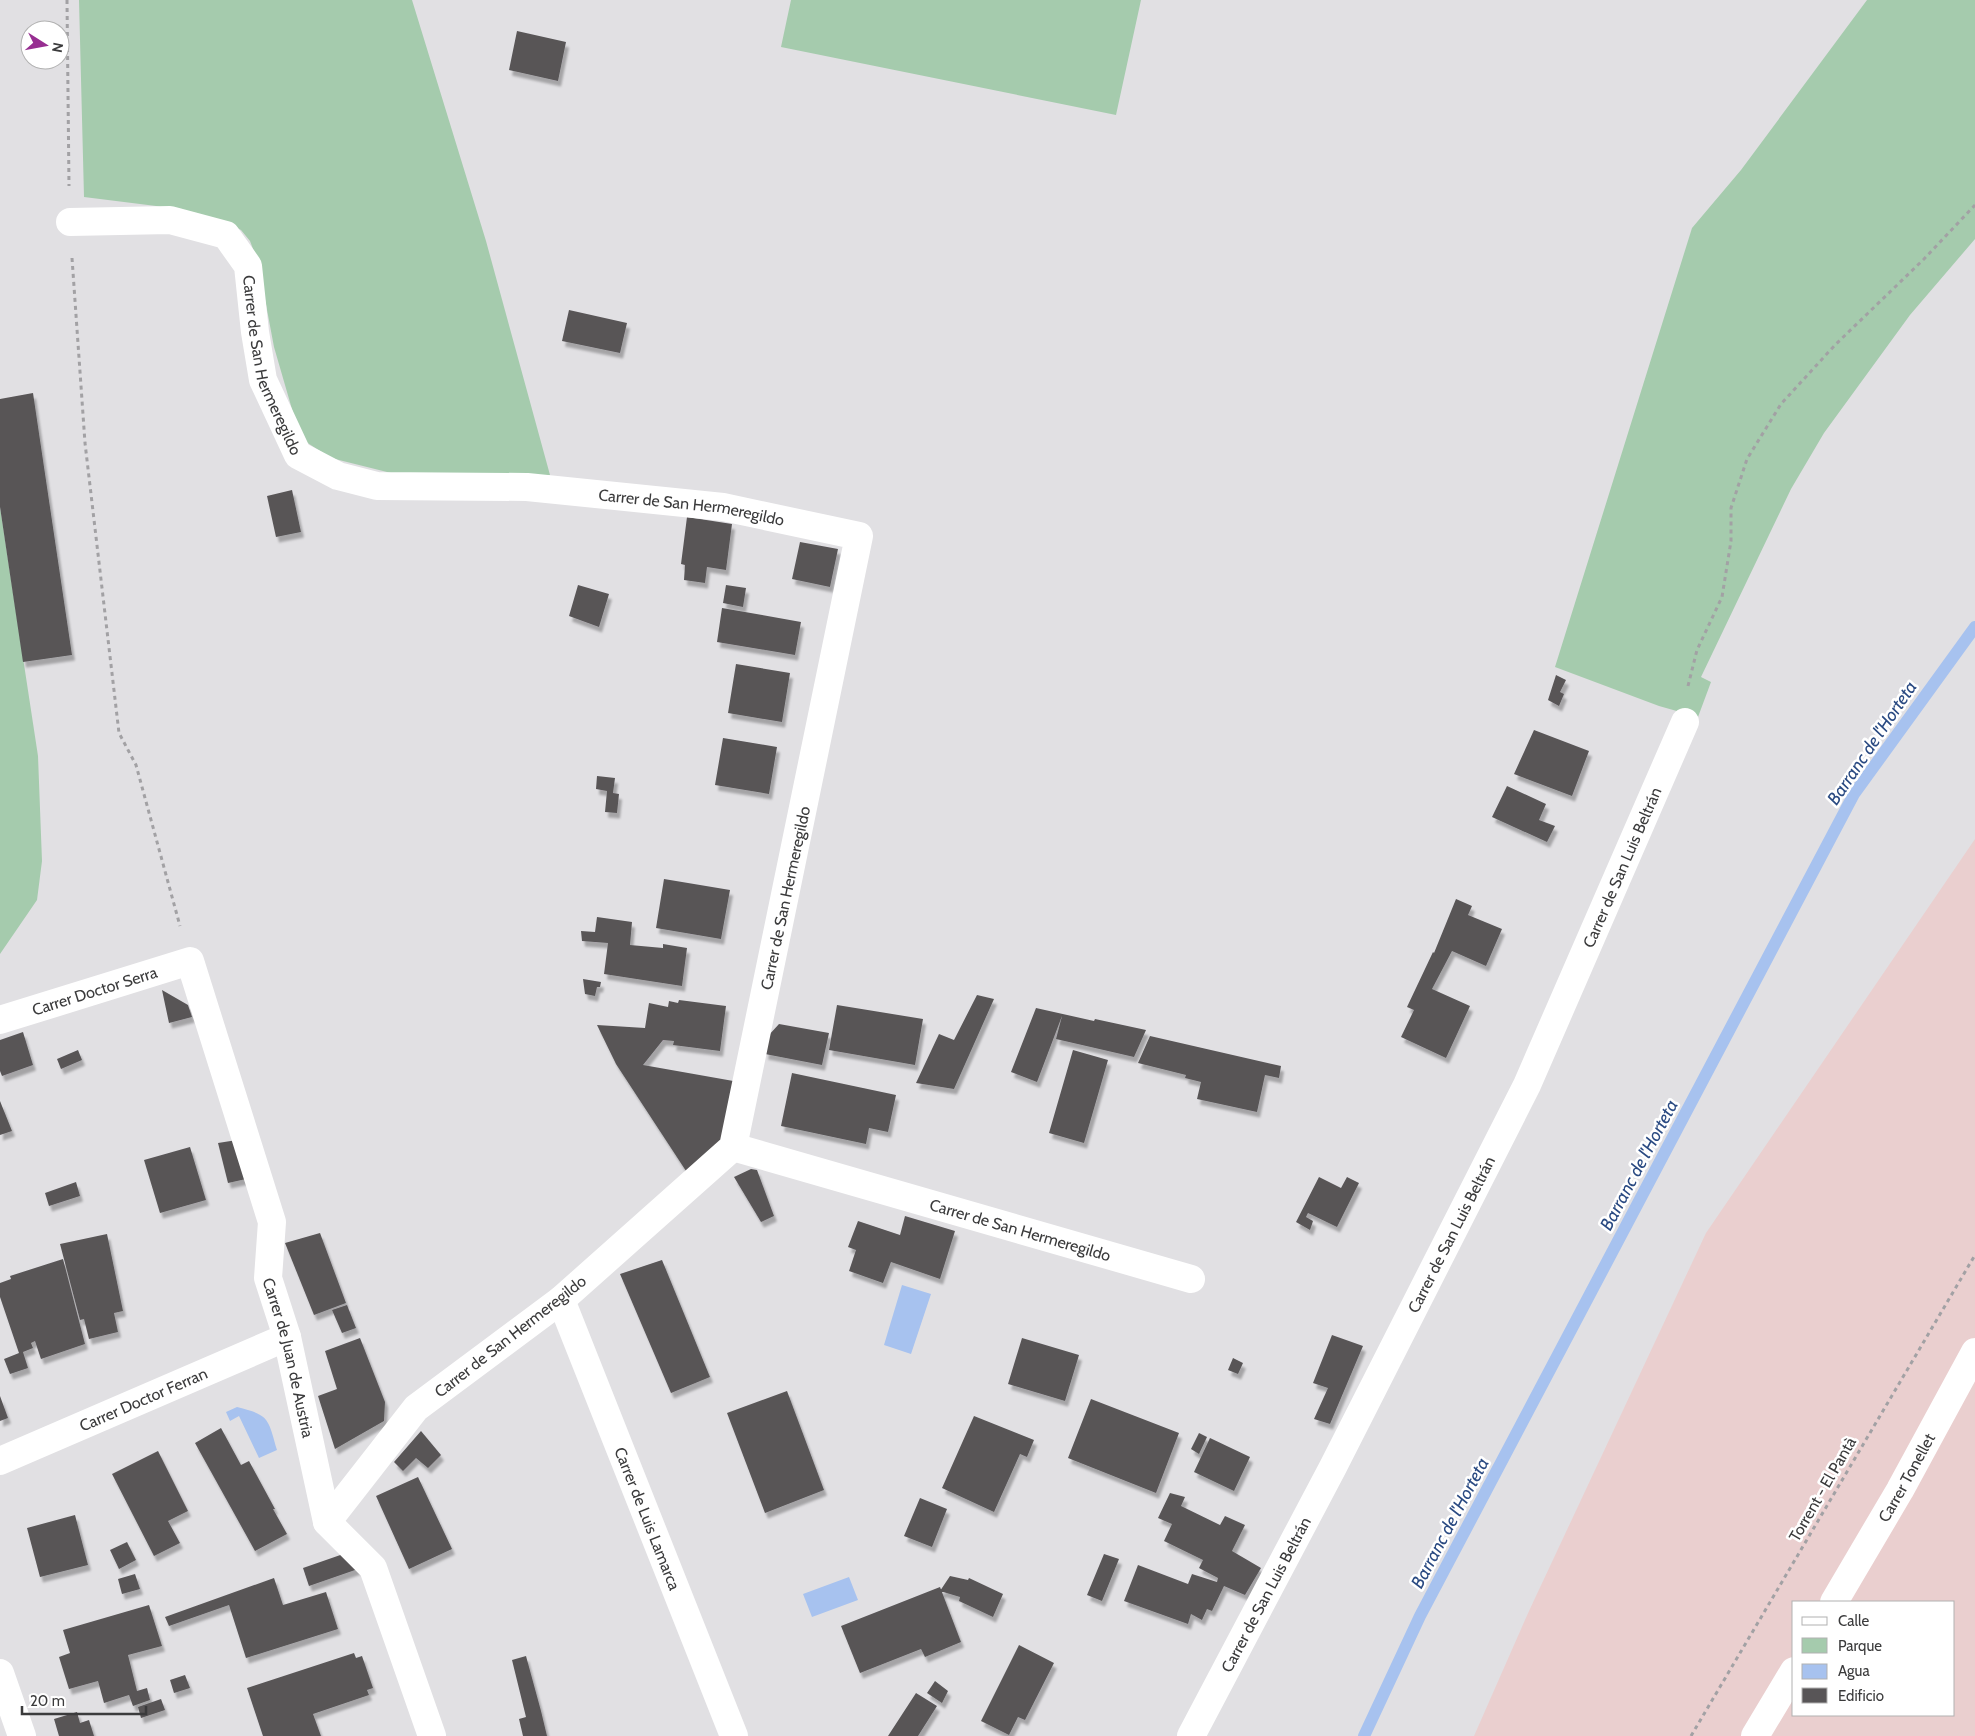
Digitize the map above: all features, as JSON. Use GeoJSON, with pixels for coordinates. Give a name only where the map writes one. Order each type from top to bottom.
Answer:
{"type":"FeatureCollection","features":[{"type":"Feature","properties":{"kind":"street","name":"Carrer de San Hermeregildo"},"geometry":{"type":"LineString","coordinates":[[70,222],[170,220],[226,235],[248,266],[255,332],[264,380],[298,455],[338,476],[377,486],[527,487],[723,507],[859,536],[733,1147],[561,1300],[416,1408],[327,1522]]}},
{"type":"Feature","properties":{"kind":"street","name":"Carrer de San Luis Beltrán"},"geometry":{"type":"LineString","coordinates":[[1191,1736],[1333,1467],[1527,1085],[1685,722]]}},
{"type":"Feature","properties":{"kind":"street","name":"Carrer Doctor Serra"},"geometry":{"type":"LineString","coordinates":[[0,1020],[190,960]]}},
{"type":"Feature","properties":{"kind":"street","name":"Carrer de Juan de Austria"},"geometry":{"type":"LineString","coordinates":[[190,960],[272,1222],[268,1278],[287,1337],[327,1522]]}},
{"type":"Feature","properties":{"kind":"street","name":"Carrer de San Hermeregildo"},"geometry":{"type":"LineString","coordinates":[[733,1147],[1191,1279]]}},
{"type":"Feature","properties":{"kind":"street","name":"Carrer de Luis Lamarca"},"geometry":{"type":"LineString","coordinates":[[561,1300],[734,1736]]}},
{"type":"Feature","properties":{"kind":"street","name":"Carrer Doctor Ferran"},"geometry":{"type":"LineString","coordinates":[[0,1461],[287,1337]]}},
{"type":"Feature","properties":{"kind":"street","name":"Carrer Tonellet"},"geometry":{"type":"LineString","coordinates":[[1835,1601],[1900,1490],[1965,1392],[1975,1352]]}},
{"type":"Feature","properties":{"kind":"street"},"geometry":{"type":"LineString","coordinates":[[327,1522],[373,1568],[432,1736]]}},
{"type":"Feature","properties":{"kind":"street"},"geometry":{"type":"LineString","coordinates":[[1755,1736],[1792,1673]]}},
{"type":"Feature","properties":{"kind":"street"},"geometry":{"type":"LineString","coordinates":[[0,1674],[22,1736]]}},
{"type":"Feature","properties":{"kind":"path"},"geometry":{"type":"LineString","coordinates":[[66,0],[70,222],[84,444],[120,734],[136,765],[190,960]]}},
{"type":"Feature","properties":{"kind":"path"},"geometry":{"type":"LineString","coordinates":[[1685,722],[1686,696],[1697,650],[1722,597],[1731,541],[1731,508],[1747,459],[1781,404],[1835,345],[1924,260],[1975,205]]}},
{"type":"Feature","properties":{"kind":"path","name":"Torrent - El Pantà"},"geometry":{"type":"LineString","coordinates":[[1691,1736],[1975,1255]]}},
{"type":"Feature","properties":{"kind":"shaded area"},"geometry":{"type":"Polygon","coordinates":[[[1975,839],[1975,1736],[1474,1736],[1529,1611],[1706,1233],[1975,839]]]}},
{"type":"Feature","properties":{"kind":"green space"},"geometry":{"type":"Polygon","coordinates":[[[79,0],[412,0],[486,241],[550,475],[403,476],[331,458],[306,442],[296,423],[274,347],[258,262],[250,241],[241,230],[225,222],[156,206],[84,197],[79,0]]]}},
{"type":"Feature","properties":{"kind":"green space"},"geometry":{"type":"Polygon","coordinates":[[[791,0],[1141,0],[1116,115],[781,47],[791,0]]]}},
{"type":"Feature","properties":{"kind":"green space"},"geometry":{"type":"Polygon","coordinates":[[[1867,0],[1975,0],[1975,239],[1910,315],[1824,433],[1791,489],[1701,677],[1711,682],[1698,717],[1659,706],[1555,667],[1692,228],[1741,170],[1867,0]]]}},
{"type":"Feature","properties":{"kind":"green space"},"geometry":{"type":"Polygon","coordinates":[[[0,507],[38,756],[42,861],[37,900],[0,954],[0,507]]]}},
{"type":"Feature","properties":{"kind":"water"},"geometry":{"type":"Polygon","coordinates":[[[902,1285],[931,1294],[911,1354],[884,1345],[902,1285]]]}},
{"type":"Feature","properties":{"kind":"water"},"geometry":{"type":"Polygon","coordinates":[[[237,1407],[256,1413],[266,1420],[272,1431],[277,1450],[259,1458],[239,1416],[230,1421],[226,1412],[237,1407]]]}},
{"type":"Feature","properties":{"kind":"water"},"geometry":{"type":"Polygon","coordinates":[[[849,1577],[858,1600],[812,1617],[803,1594],[849,1577]]]}},
{"type":"Feature","properties":{"kind":"building"},"geometry":{"type":"Polygon","coordinates":[[[517,31],[566,42],[558,81],[509,70],[517,31]]]}},
{"type":"Feature","properties":{"kind":"building"},"geometry":{"type":"Polygon","coordinates":[[[569,310],[627,323],[620,353],[562,341],[569,310]]]}},
{"type":"Feature","properties":{"kind":"building"},"geometry":{"type":"Polygon","coordinates":[[[33,393],[72,655],[23,662],[0,507],[0,399],[33,393]]]}},
{"type":"Feature","properties":{"kind":"building"},"geometry":{"type":"Polygon","coordinates":[[[292,490],[301,532],[276,537],[267,496],[292,490]]]}},
{"type":"Feature","properties":{"kind":"building"},"geometry":{"type":"Polygon","coordinates":[[[687,517],[732,524],[726,570],[707,567],[705,583],[684,580],[685,565],[681,564],[687,517]]]}},
{"type":"Feature","properties":{"kind":"building"},"geometry":{"type":"Polygon","coordinates":[[[800,542],[838,549],[830,587],[792,579],[800,542]]]}},
{"type":"Feature","properties":{"kind":"building"},"geometry":{"type":"Polygon","coordinates":[[[578,585],[609,594],[599,627],[569,616],[578,585]]]}},
{"type":"Feature","properties":{"kind":"building"},"geometry":{"type":"Polygon","coordinates":[[[726,585],[746,588],[743,607],[723,603],[726,585]]]}},
{"type":"Feature","properties":{"kind":"building"},"geometry":{"type":"Polygon","coordinates":[[[722,608],[801,622],[795,655],[717,642],[722,608]]]}},
{"type":"Feature","properties":{"kind":"building"},"geometry":{"type":"Polygon","coordinates":[[[736,664],[790,673],[782,722],[728,713],[736,664]]]}},
{"type":"Feature","properties":{"kind":"building"},"geometry":{"type":"Polygon","coordinates":[[[1556,675],[1566,680],[1560,692],[1564,694],[1559,706],[1548,700],[1556,675]]]}},
{"type":"Feature","properties":{"kind":"building"},"geometry":{"type":"Polygon","coordinates":[[[1534,730],[1589,751],[1572,796],[1514,774],[1534,730]]]}},
{"type":"Feature","properties":{"kind":"building"},"geometry":{"type":"Polygon","coordinates":[[[723,738],[777,747],[769,794],[715,785],[723,738]]]}},
{"type":"Feature","properties":{"kind":"building"},"geometry":{"type":"Polygon","coordinates":[[[597,776],[615,778],[613,793],[619,794],[617,813],[605,812],[607,791],[596,789],[597,776]]]}},
{"type":"Feature","properties":{"kind":"building"},"geometry":{"type":"Polygon","coordinates":[[[1507,786],[1546,804],[1539,820],[1555,826],[1547,842],[1492,817],[1507,786]]]}},
{"type":"Feature","properties":{"kind":"building"},"geometry":{"type":"Polygon","coordinates":[[[664,879],[730,890],[721,939],[656,928],[664,879]]]}},
{"type":"Feature","properties":{"kind":"building"},"geometry":{"type":"Polygon","coordinates":[[[1456,899],[1472,906],[1468,915],[1502,929],[1486,966],[1452,951],[1432,989],[1470,1006],[1446,1058],[1401,1037],[1414,1010],[1407,1007],[1434,953],[1456,899]]]}},
{"type":"Feature","properties":{"kind":"building"},"geometry":{"type":"Polygon","coordinates":[[[597,917],[632,922],[630,945],[663,948],[663,944],[687,948],[682,986],[604,974],[608,943],[582,941],[581,931],[595,932],[597,917]]]}},
{"type":"Feature","properties":{"kind":"building"},"geometry":{"type":"Polygon","coordinates":[[[583,979],[601,982],[600,987],[597,987],[595,996],[585,994],[583,979]]]}},
{"type":"Feature","properties":{"kind":"building"},"geometry":{"type":"Polygon","coordinates":[[[162,990],[188,1005],[192,1017],[169,1023],[162,990]]]}},
{"type":"Feature","properties":{"kind":"building"},"geometry":{"type":"Polygon","coordinates":[[[977,995],[994,999],[954,1089],[916,1083],[939,1034],[954,1040],[977,995]]]}},
{"type":"Feature","properties":{"kind":"building"},"geometry":{"type":"Polygon","coordinates":[[[679,1000],[726,1006],[720,1051],[673,1045],[674,1041],[663,1040],[643,1065],[739,1082],[725,1145],[688,1174],[616,1064],[597,1025],[645,1028],[649,1003],[668,1007],[669,1001],[678,1003],[679,1000]]]}},
{"type":"Feature","properties":{"kind":"building"},"geometry":{"type":"Polygon","coordinates":[[[837,1005],[923,1019],[915,1065],[829,1050],[837,1005]]]}},
{"type":"Feature","properties":{"kind":"building"},"geometry":{"type":"Polygon","coordinates":[[[1036,1008],[1146,1030],[1134,1057],[1056,1039],[1062,1016],[1037,1082],[1011,1072],[1036,1008]]]}},
{"type":"Feature","properties":{"kind":"building"},"geometry":{"type":"Polygon","coordinates":[[[779,1024],[829,1033],[822,1065],[765,1054],[768,1036],[779,1024]]]}},
{"type":"Feature","properties":{"kind":"building"},"geometry":{"type":"Polygon","coordinates":[[[23,1032],[33,1065],[2,1076],[0,1071],[0,1040],[23,1032]]]}},
{"type":"Feature","properties":{"kind":"building"},"geometry":{"type":"Polygon","coordinates":[[[1150,1036],[1281,1066],[1279,1078],[1265,1075],[1257,1112],[1197,1099],[1201,1082],[1185,1078],[1186,1075],[1138,1063],[1150,1036]]]}},
{"type":"Feature","properties":{"kind":"building"},"geometry":{"type":"Polygon","coordinates":[[[78,1050],[82,1060],[61,1069],[57,1059],[78,1050]]]}},
{"type":"Feature","properties":{"kind":"building"},"geometry":{"type":"Polygon","coordinates":[[[1073,1050],[1108,1060],[1084,1143],[1049,1133],[1073,1050]]]}},
{"type":"Feature","properties":{"kind":"building"},"geometry":{"type":"Polygon","coordinates":[[[792,1073],[896,1095],[888,1132],[869,1128],[866,1144],[781,1126],[792,1073]]]}},
{"type":"Feature","properties":{"kind":"building"},"geometry":{"type":"Polygon","coordinates":[[[0,1101],[12,1131],[0,1135],[0,1101]]]}},
{"type":"Feature","properties":{"kind":"building"},"geometry":{"type":"Polygon","coordinates":[[[237,1140],[246,1179],[228,1183],[218,1143],[237,1140]]]}},
{"type":"Feature","properties":{"kind":"building"},"geometry":{"type":"Polygon","coordinates":[[[190,1147],[206,1200],[160,1213],[144,1160],[190,1147]]]}},
{"type":"Feature","properties":{"kind":"building"},"geometry":{"type":"Polygon","coordinates":[[[751,1169],[757,1170],[774,1216],[761,1222],[734,1177],[751,1169]]]}},
{"type":"Feature","properties":{"kind":"building"},"geometry":{"type":"Polygon","coordinates":[[[1319,1177],[1341,1188],[1347,1177],[1359,1183],[1337,1227],[1308,1213],[1306,1217],[1313,1221],[1310,1230],[1296,1222],[1319,1177]]]}},
{"type":"Feature","properties":{"kind":"building"},"geometry":{"type":"Polygon","coordinates":[[[76,1182],[80,1196],[49,1206],[45,1193],[76,1182]]]}},
{"type":"Feature","properties":{"kind":"building"},"geometry":{"type":"Polygon","coordinates":[[[905,1216],[955,1231],[940,1279],[891,1262],[883,1283],[849,1271],[856,1250],[848,1247],[858,1221],[900,1235],[905,1216]]]}},
{"type":"Feature","properties":{"kind":"building"},"geometry":{"type":"Polygon","coordinates":[[[320,1233],[346,1303],[314,1315],[285,1243],[320,1233]]]}},
{"type":"Feature","properties":{"kind":"building"},"geometry":{"type":"Polygon","coordinates":[[[107,1234],[123,1311],[114,1313],[118,1332],[89,1339],[84,1319],[80,1320],[60,1244],[107,1234]]]}},
{"type":"Feature","properties":{"kind":"building"},"geometry":{"type":"Polygon","coordinates":[[[63,1259],[85,1344],[41,1359],[35,1341],[31,1343],[33,1348],[23,1352],[28,1368],[10,1374],[4,1359],[19,1353],[0,1297],[0,1283],[11,1279],[10,1276],[63,1259]]]}},
{"type":"Feature","properties":{"kind":"building"},"geometry":{"type":"Polygon","coordinates":[[[662,1260],[710,1377],[671,1393],[620,1274],[662,1260]]]}},
{"type":"Feature","properties":{"kind":"building"},"geometry":{"type":"Polygon","coordinates":[[[347,1305],[356,1328],[342,1333],[332,1310],[347,1305]]]}},
{"type":"Feature","properties":{"kind":"building"},"geometry":{"type":"Polygon","coordinates":[[[1332,1335],[1363,1346],[1330,1424],[1314,1419],[1328,1388],[1313,1383],[1332,1335]]]}},
{"type":"Feature","properties":{"kind":"building"},"geometry":{"type":"Polygon","coordinates":[[[360,1338],[385,1402],[384,1421],[335,1449],[318,1396],[337,1389],[325,1351],[360,1338]]]}},
{"type":"Feature","properties":{"kind":"building"},"geometry":{"type":"Polygon","coordinates":[[[1022,1338],[1079,1355],[1065,1401],[1008,1384],[1022,1338]]]}},
{"type":"Feature","properties":{"kind":"building"},"geometry":{"type":"Polygon","coordinates":[[[1233,1358],[1243,1363],[1238,1374],[1228,1370],[1233,1358]]]}},
{"type":"Feature","properties":{"kind":"building"},"geometry":{"type":"Polygon","coordinates":[[[787,1391],[824,1490],[765,1513],[727,1413],[787,1391]]]}},
{"type":"Feature","properties":{"kind":"building"},"geometry":{"type":"Polygon","coordinates":[[[0,1396],[8,1418],[0,1421],[0,1396]]]}},
{"type":"Feature","properties":{"kind":"building"},"geometry":{"type":"Polygon","coordinates":[[[1091,1399],[1179,1433],[1156,1493],[1068,1458],[1091,1399]]]}},
{"type":"Feature","properties":{"kind":"building"},"geometry":{"type":"Polygon","coordinates":[[[974,1416],[1034,1440],[1027,1457],[1020,1454],[994,1512],[942,1488],[974,1416]]]}},
{"type":"Feature","properties":{"kind":"building"},"geometry":{"type":"Polygon","coordinates":[[[221,1428],[241,1465],[249,1461],[287,1534],[255,1551],[195,1443],[221,1428]]]}},
{"type":"Feature","properties":{"kind":"building"},"geometry":{"type":"Polygon","coordinates":[[[421,1431],[441,1455],[428,1468],[416,1458],[403,1471],[394,1462],[421,1431]]]}},
{"type":"Feature","properties":{"kind":"building"},"geometry":{"type":"Polygon","coordinates":[[[1199,1433],[1207,1437],[1199,1454],[1191,1449],[1199,1433]]]}},
{"type":"Feature","properties":{"kind":"building"},"geometry":{"type":"Polygon","coordinates":[[[1210,1438],[1250,1457],[1234,1491],[1194,1472],[1210,1438]]]}},
{"type":"Feature","properties":{"kind":"building"},"geometry":{"type":"Polygon","coordinates":[[[158,1451],[188,1511],[168,1521],[180,1543],[154,1556],[112,1474],[158,1451]]]}},
{"type":"Feature","properties":{"kind":"building"},"geometry":{"type":"Polygon","coordinates":[[[418,1477],[452,1549],[409,1569],[376,1496],[418,1477]]]}},
{"type":"Feature","properties":{"kind":"building"},"geometry":{"type":"Polygon","coordinates":[[[1170,1493],[1185,1497],[1181,1506],[1220,1525],[1225,1516],[1245,1525],[1232,1551],[1261,1568],[1245,1595],[1224,1586],[1212,1611],[1207,1609],[1202,1620],[1191,1614],[1188,1624],[1124,1601],[1138,1565],[1188,1584],[1192,1574],[1217,1582],[1218,1578],[1199,1568],[1203,1560],[1164,1541],[1172,1524],[1158,1518],[1170,1493]]]}},
{"type":"Feature","properties":{"kind":"building"},"geometry":{"type":"Polygon","coordinates":[[[920,1498],[947,1509],[932,1547],[904,1536],[920,1498]]]}},
{"type":"Feature","properties":{"kind":"building"},"geometry":{"type":"Polygon","coordinates":[[[75,1515],[88,1565],[40,1577],[27,1528],[75,1515]]]}},
{"type":"Feature","properties":{"kind":"building"},"geometry":{"type":"Polygon","coordinates":[[[127,1542],[136,1560],[119,1569],[110,1550],[127,1542]]]}},
{"type":"Feature","properties":{"kind":"building"},"geometry":{"type":"Polygon","coordinates":[[[349,1552],[358,1569],[309,1586],[303,1568],[349,1552]]]}},
{"type":"Feature","properties":{"kind":"building"},"geometry":{"type":"Polygon","coordinates":[[[1104,1554],[1119,1559],[1102,1601],[1087,1595],[1104,1554]]]}},
{"type":"Feature","properties":{"kind":"building"},"geometry":{"type":"Polygon","coordinates":[[[135,1574],[140,1589],[122,1594],[118,1579],[135,1574]]]}},
{"type":"Feature","properties":{"kind":"building"},"geometry":{"type":"Polygon","coordinates":[[[950,1576],[968,1580],[969,1578],[1003,1594],[993,1617],[959,1601],[960,1597],[940,1591],[950,1576]]]}},
{"type":"Feature","properties":{"kind":"building"},"geometry":{"type":"Polygon","coordinates":[[[274,1578],[283,1605],[326,1592],[338,1629],[246,1658],[229,1605],[169,1626],[165,1617],[274,1578]]]}},
{"type":"Feature","properties":{"kind":"building"},"geometry":{"type":"Polygon","coordinates":[[[940,1587],[961,1642],[925,1657],[921,1649],[860,1673],[841,1626],[940,1587]]]}},
{"type":"Feature","properties":{"kind":"building"},"geometry":{"type":"Polygon","coordinates":[[[149,1605],[162,1646],[128,1655],[137,1691],[147,1688],[150,1700],[133,1706],[129,1695],[104,1703],[98,1681],[69,1689],[59,1657],[70,1653],[63,1630],[149,1605]]]}},
{"type":"Feature","properties":{"kind":"building"},"geometry":{"type":"Polygon","coordinates":[[[1019,1645],[1054,1663],[1025,1720],[1018,1717],[1009,1735],[981,1721],[1019,1645]]]}},
{"type":"Feature","properties":{"kind":"building"},"geometry":{"type":"Polygon","coordinates":[[[354,1653],[356,1658],[362,1656],[373,1688],[367,1690],[369,1695],[313,1714],[321,1736],[263,1736],[247,1688],[354,1653]]]}},
{"type":"Feature","properties":{"kind":"building"},"geometry":{"type":"Polygon","coordinates":[[[526,1656],[547,1736],[523,1736],[519,1719],[526,1717],[512,1660],[526,1656]]]}},
{"type":"Feature","properties":{"kind":"building"},"geometry":{"type":"Polygon","coordinates":[[[185,1675],[190,1688],[174,1693],[170,1680],[185,1675]]]}},
{"type":"Feature","properties":{"kind":"building"},"geometry":{"type":"Polygon","coordinates":[[[935,1681],[948,1691],[942,1703],[927,1693],[935,1681]]]}},
{"type":"Feature","properties":{"kind":"building"},"geometry":{"type":"Polygon","coordinates":[[[916,1693],[937,1706],[918,1736],[888,1736],[916,1693]]]}},
{"type":"Feature","properties":{"kind":"building"},"geometry":{"type":"Polygon","coordinates":[[[161,1699],[165,1710],[141,1718],[138,1707],[161,1699]]]}},
{"type":"Feature","properties":{"kind":"building"},"geometry":{"type":"Polygon","coordinates":[[[77,1712],[80,1723],[89,1720],[94,1736],[59,1736],[54,1719],[77,1712]]]}},
{"type":"Feature","properties":{"kind":"waterway","name":"Barranc de l'Horteta"},"geometry":{"type":"LineString","coordinates":[[1364,1736],[1420,1616],[1854,794],[1975,627]]}}]}
